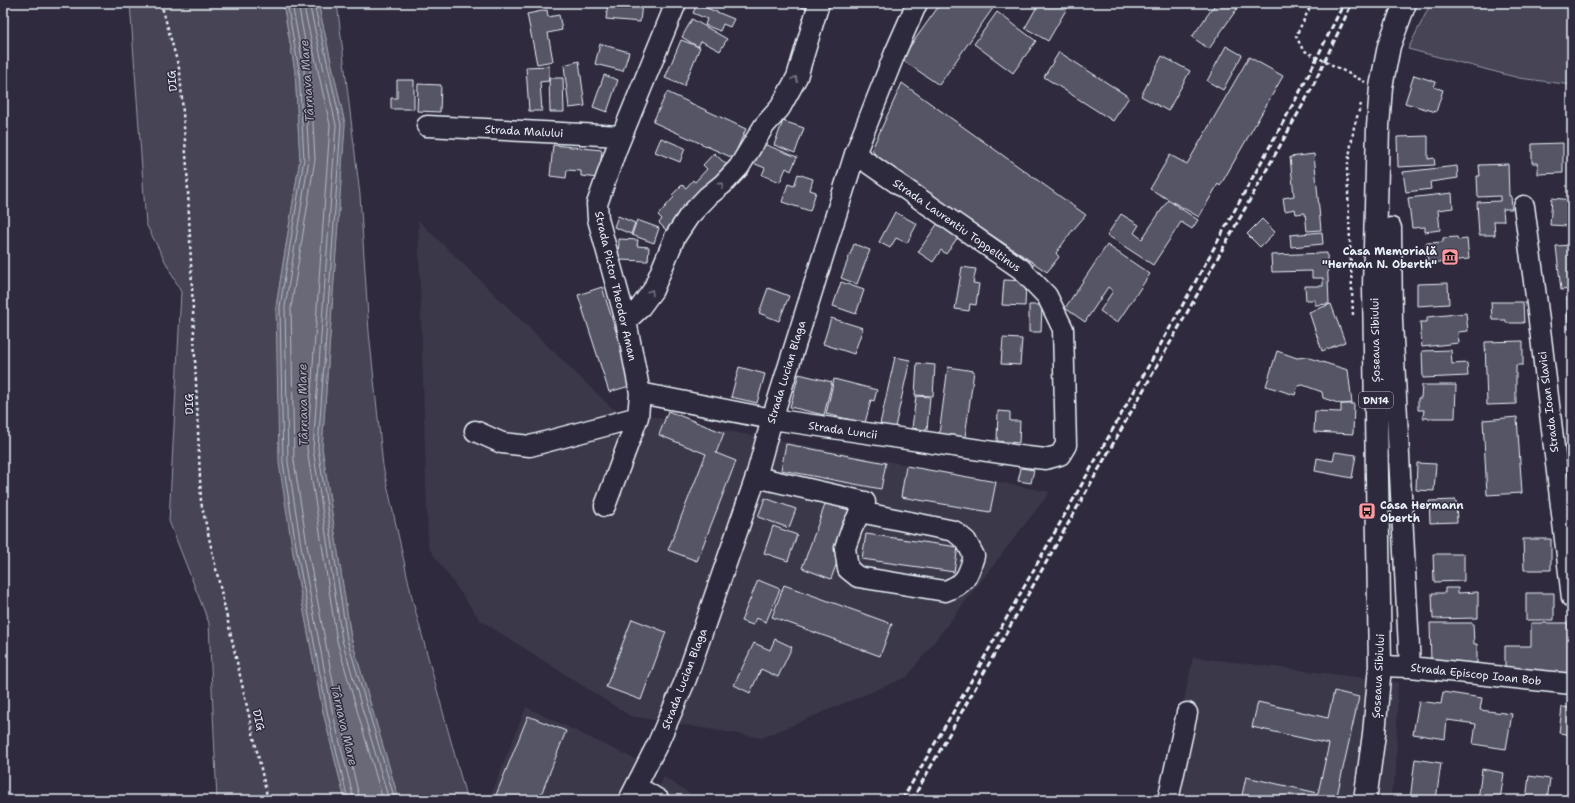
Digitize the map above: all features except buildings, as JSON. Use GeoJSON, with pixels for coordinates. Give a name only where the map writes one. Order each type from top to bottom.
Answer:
{"type":"FeatureCollection","features":[{"type":"Feature","properties":{"kind":"main road","name":"Șoseaua Sibiului"},"geometry":{"type":"LineString","coordinates":[[1365,800],[1374,734],[1380,666],[1374,288],[1378,127],[1381,87],[1389,46],[1405,3]]}},
{"type":"Feature","properties":{"kind":"street","name":"Strada Pictor Theodor Aman"},"geometry":{"type":"LineString","coordinates":[[605,506],[638,418],[640,394],[626,321],[598,219],[597,204],[621,136],[676,3]]}},
{"type":"Feature","properties":{"kind":"street"},"geometry":{"type":"LineString","coordinates":[[626,321],[639,309],[653,290],[675,237],[689,216],[739,167],[764,126],[780,108],[797,77],[819,3]]}},
{"type":"Feature","properties":{"kind":"street","name":"Strada Lucian Blaga"},"geometry":{"type":"LineString","coordinates":[[633,793],[658,743],[686,679],[756,477],[772,419],[855,154],[895,53],[917,3]]}},
{"type":"Feature","properties":{"kind":"street","name":"Strada Malului"},"geometry":{"type":"LineString","coordinates":[[427,126],[621,136]]}},
{"type":"Feature","properties":{"kind":"street","name":"Strada Laurentiu Toppeltinus"},"geometry":{"type":"LineString","coordinates":[[855,154],[1021,269],[1046,296],[1063,329],[1066,445],[1060,455],[1046,459]]}},
{"type":"Feature","properties":{"kind":"street","name":"Strada Ioan Slavici"},"geometry":{"type":"LineString","coordinates":[[1524,206],[1572,598]]}},
{"type":"Feature","properties":{"kind":"street"},"geometry":{"type":"LineString","coordinates":[[1391,228],[1392,321],[1410,667]]}},
{"type":"Feature","properties":{"kind":"street","name":"Strada Luncii"},"geometry":{"type":"LineString","coordinates":[[640,394],[772,419],[1046,459]]}},
{"type":"Feature","properties":{"kind":"street"},"geometry":{"type":"LineString","coordinates":[[475,431],[502,443],[530,446],[638,418]]}},
{"type":"Feature","properties":{"kind":"street"},"geometry":{"type":"LineString","coordinates":[[756,477],[865,502],[860,512],[852,528],[846,548],[848,569],[858,577],[945,591],[957,586],[969,575],[974,556],[966,542],[954,531],[860,512]]}},
{"type":"Feature","properties":{"kind":"street","name":"Strada Episcop Ioan Bob"},"geometry":{"type":"LineString","coordinates":[[1380,666],[1410,667],[1572,684]]}},
{"type":"Feature","properties":{"kind":"street"},"geometry":{"type":"LineString","coordinates":[[1168,800],[1187,713]]}},
{"type":"Feature","properties":{"kind":"street"},"geometry":{"type":"LineString","coordinates":[[633,793],[659,800]]}},
{"type":"Feature","properties":{"kind":"path","name":"DIG"},"geometry":{"type":"LineString","coordinates":[[162,3],[180,72],[187,168],[201,502],[268,800]]}},
{"type":"Feature","properties":{"kind":"path"},"geometry":{"type":"LineString","coordinates":[[1312,3],[1296,36],[1303,50],[1367,83]]}},
{"type":"Feature","properties":{"kind":"path"},"geometry":{"type":"LineString","coordinates":[[1353,315],[1347,169],[1354,127],[1363,98]]}},
{"type":"Feature","properties":{"kind":"shaded area"},"geometry":{"type":"Polygon","coordinates":[[[130,3],[283,3],[295,71],[300,159],[276,307],[293,553],[323,712],[345,800],[217,800],[209,623],[169,521],[181,292],[146,224],[130,3]]]}},
{"type":"Feature","properties":{"kind":"shaded area"},"geometry":{"type":"Polygon","coordinates":[[[318,3],[337,3],[360,195],[369,332],[383,466],[413,602],[467,800],[399,800],[351,638],[322,448],[345,124],[318,3]]]}},
{"type":"Feature","properties":{"kind":"shaded area"},"geometry":{"type":"Polygon","coordinates":[[[1431,3],[1572,3],[1572,85],[1519,78],[1408,49],[1431,3]]]}},
{"type":"Feature","properties":{"kind":"shaded area"},"geometry":{"type":"Polygon","coordinates":[[[418,220],[613,409],[1050,492],[907,677],[762,738],[630,716],[480,620],[428,547],[418,220]]]}},
{"type":"Feature","properties":{"kind":"shaded area"},"geometry":{"type":"Polygon","coordinates":[[[1193,657],[1398,682],[1396,774],[1389,800],[1163,800],[1193,657]]]}},
{"type":"Feature","properties":{"kind":"shaded area"},"geometry":{"type":"Polygon","coordinates":[[[526,707],[647,765],[629,800],[489,800],[526,707]]]}},
{"type":"Feature","properties":{"kind":"shaded area"},"geometry":{"type":"Polygon","coordinates":[[[664,777],[700,800],[652,800],[664,777]]]}},
{"type":"Feature","properties":{"kind":"water","name":"Târnava Mare"},"geometry":{"type":"Polygon","coordinates":[[[283,3],[318,3],[345,124],[322,448],[351,638],[399,800],[345,800],[323,712],[293,553],[279,463],[276,307],[300,159],[295,71],[283,3]]]}},
{"type":"Feature","properties":{"kind":"railway"},"geometry":{"type":"LineString","coordinates":[[902,800],[966,690],[1176,317],[1303,86],[1344,3]]}},
{"type":"Feature","properties":{"kind":"railway"},"geometry":{"type":"LineString","coordinates":[[912,800],[1311,90],[1352,3]]}},
{"type":"Feature","properties":{"kind":"place","name":"Casa Memorială \"Herman N. Oberth\""},"geometry":{"type":"Point","coordinates":[1450,257]}},
{"type":"Feature","properties":{"kind":"place","name":"Casa Hermann Oberth"},"geometry":{"type":"Point","coordinates":[1367,511]}}]}
